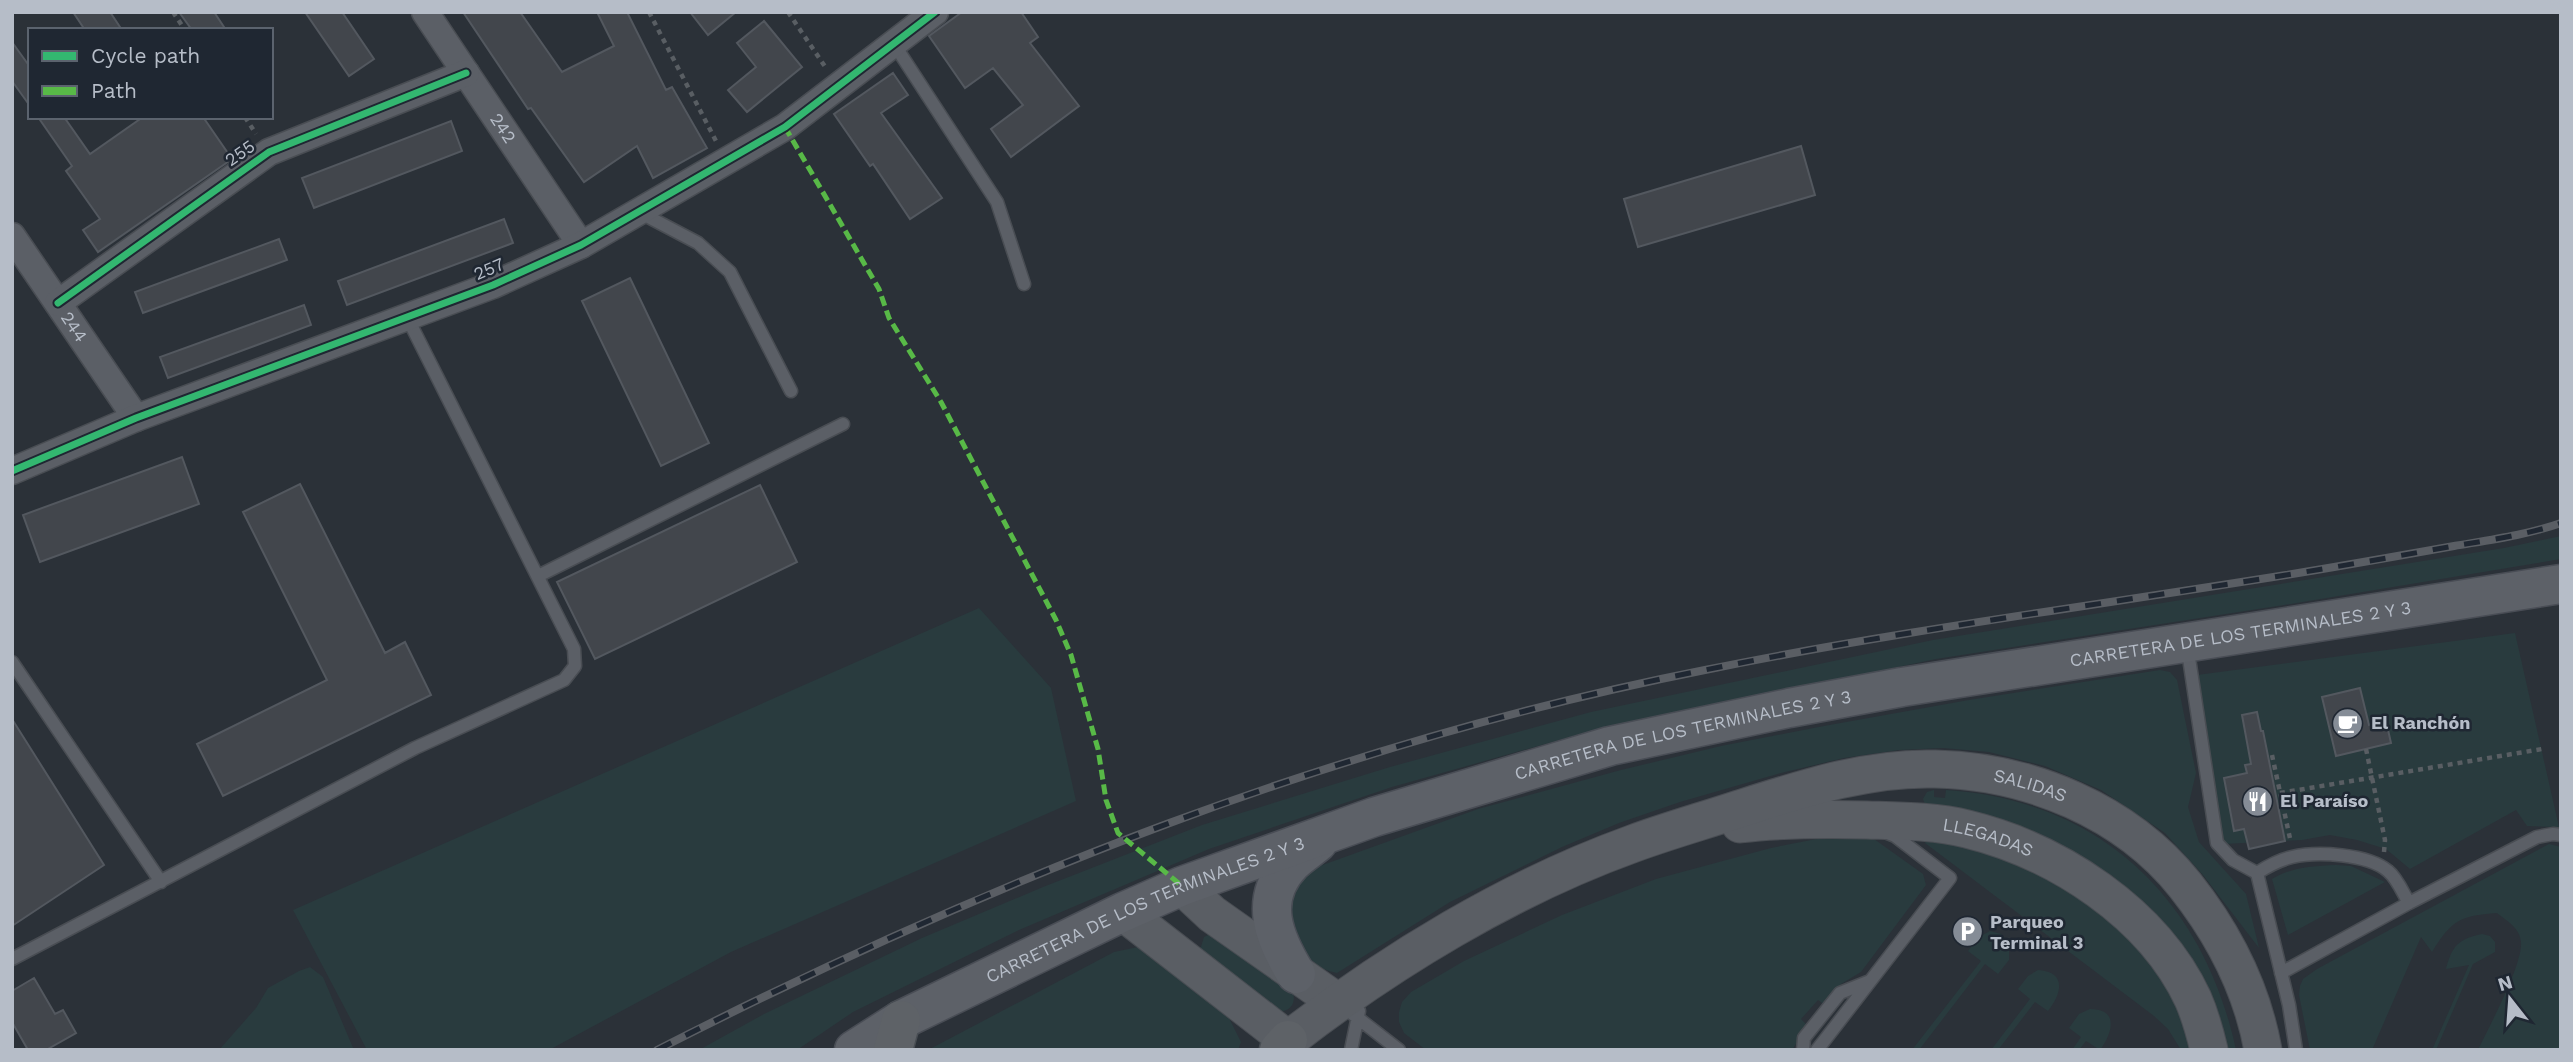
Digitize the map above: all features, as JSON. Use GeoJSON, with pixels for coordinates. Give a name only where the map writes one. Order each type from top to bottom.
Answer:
{"type":"FeatureCollection","features":[{"type":"Feature","properties":{"kind":"main road","name":"CARRETERA DE LOS TERMINALES 2 Y 3"},"geometry":{"type":"LineString","coordinates":[[854,1050],[897,1035],[1123,912],[1182,886],[1333,831],[1440,796],[1610,746],[1826,701],[2186,641],[2561,584]]}},
{"type":"Feature","properties":{"kind":"main road","name":"SALIDAS"},"geometry":{"type":"LineString","coordinates":[[1670,831],[1786,794],[1842,779],[1892,771],[1935,769],[1971,772],[2042,787],[2075,800],[2110,820],[2147,845],[2174,871],[2214,925],[2243,984],[2263,1050]]}},
{"type":"Feature","properties":{"kind":"main road","name":"LLEGADAS"},"geometry":{"type":"LineString","coordinates":[[1670,831],[1764,821],[1916,821],[1966,828],[2035,853],[2096,888],[2140,925],[2173,966],[2192,997],[2209,1050]]}},
{"type":"Feature","properties":{"kind":"main road"},"geometry":{"type":"LineString","coordinates":[[1296,974],[1277,940],[1271,905],[1276,888],[1291,864],[1333,831]]}},
{"type":"Feature","properties":{"kind":"main road"},"geometry":{"type":"LineString","coordinates":[[1123,912],[1289,1047],[1471,919],[1578,866],[1670,831]]}},
{"type":"Feature","properties":{"kind":"main road"},"geometry":{"type":"LineString","coordinates":[[1182,886],[1212,915],[1296,974],[1354,1001]]}},
{"type":"Feature","properties":{"kind":"street","name":"242"},"geometry":{"type":"LineString","coordinates":[[425,12],[580,246]]}},
{"type":"Feature","properties":{"kind":"street","name":"257"},"geometry":{"type":"LineString","coordinates":[[12,471],[136,418],[493,285],[580,246],[785,127],[935,12]]}},
{"type":"Feature","properties":{"kind":"street","name":"255"},"geometry":{"type":"LineString","coordinates":[[58,303],[269,152],[466,73]]}},
{"type":"Feature","properties":{"kind":"street","name":"244"},"geometry":{"type":"LineString","coordinates":[[12,236],[136,418]]}},
{"type":"Feature","properties":{"kind":"lane"},"geometry":{"type":"LineString","coordinates":[[894,44],[997,202],[1024,284]]}},
{"type":"Feature","properties":{"kind":"lane"},"geometry":{"type":"LineString","coordinates":[[639,212],[698,243],[730,272],[791,391]]}},
{"type":"Feature","properties":{"kind":"lane"},"geometry":{"type":"LineString","coordinates":[[12,959],[415,748],[564,680],[575,666],[574,649],[407,317]]}},
{"type":"Feature","properties":{"kind":"lane"},"geometry":{"type":"LineString","coordinates":[[538,576],[843,424]]}},
{"type":"Feature","properties":{"kind":"lane"},"geometry":{"type":"LineString","coordinates":[[2186,641],[2217,843],[2232,860],[2257,873],[2296,1050]]}},
{"type":"Feature","properties":{"kind":"lane"},"geometry":{"type":"LineString","coordinates":[[12,662],[161,882]]}},
{"type":"Feature","properties":{"kind":"lane"},"geometry":{"type":"LineString","coordinates":[[1817,1050],[1950,878],[1895,836],[1851,820]]}},
{"type":"Feature","properties":{"kind":"lane"},"geometry":{"type":"LineString","coordinates":[[2281,973],[2537,836],[2561,835]]}},
{"type":"Feature","properties":{"kind":"lane"},"geometry":{"type":"LineString","coordinates":[[2257,873],[2272,863],[2293,856],[2345,855],[2390,872],[2409,903]]}},
{"type":"Feature","properties":{"kind":"lane"},"geometry":{"type":"LineString","coordinates":[[1803,1050],[1804,1038],[1840,993],[1871,981]]}},
{"type":"Feature","properties":{"kind":"lane"},"geometry":{"type":"LineString","coordinates":[[1351,1050],[1354,1001]]}},
{"type":"Feature","properties":{"kind":"lane"},"geometry":{"type":"LineString","coordinates":[[1354,1001],[1399,1050]]}},
{"type":"Feature","properties":{"kind":"path"},"geometry":{"type":"LineString","coordinates":[[173,12],[184,28]]}},
{"type":"Feature","properties":{"kind":"path"},"geometry":{"type":"LineString","coordinates":[[649,12],[727,161]]}},
{"type":"Feature","properties":{"kind":"path"},"geometry":{"type":"LineString","coordinates":[[788,12],[838,86]]}},
{"type":"Feature","properties":{"kind":"path"},"geometry":{"type":"LineString","coordinates":[[2366,748],[2385,840],[2382,867]]}},
{"type":"Feature","properties":{"kind":"path"},"geometry":{"type":"LineString","coordinates":[[2280,793],[2542,749]]}},
{"type":"Feature","properties":{"kind":"path"},"geometry":{"type":"LineString","coordinates":[[2272,755],[2293,856]]}},
{"type":"Feature","properties":{"kind":"shaded area"},"geometry":{"type":"Polygon","coordinates":[[[2561,536],[2561,559],[1936,659],[1595,730],[1392,787],[1209,849],[1019,930],[853,1012],[797,1050],[699,1050],[764,1014],[922,938],[1043,887],[1202,825],[1390,767],[1591,712],[1933,640],[2504,548],[2561,536]]]}},
{"type":"Feature","properties":{"kind":"shaded area"},"geometry":{"type":"Polygon","coordinates":[[[979,608],[1051,688],[1076,801],[731,952],[549,1050],[367,1050],[293,910],[979,608]]]}},
{"type":"Feature","properties":{"kind":"shaded area"},"geometry":{"type":"Polygon","coordinates":[[[2515,633],[2559,827],[2527,826],[2516,810],[2410,869],[2386,849],[2330,835],[2302,840],[2223,844],[2197,675],[2515,633]]]}},
{"type":"Feature","properties":{"kind":"shaded area"},"geometry":{"type":"Polygon","coordinates":[[[2160,670],[2170,672],[2177,680],[2196,773],[2188,807],[2199,842],[2246,894],[2259,948],[2203,875],[2165,833],[2101,790],[2045,766],[1989,752],[1943,748],[1899,750],[1844,758],[1680,802],[1619,823],[1562,847],[1450,902],[1337,973],[1313,964],[1305,957],[1293,940],[1280,908],[1306,871],[1478,809],[1621,770],[1721,746],[1824,726],[2160,670]]]}},
{"type":"Feature","properties":{"kind":"shaded area"},"geometry":{"type":"Polygon","coordinates":[[[1934,790],[1934,797],[1945,798],[1946,790],[2002,798],[2052,814],[2097,837],[2137,868],[2171,904],[2199,948],[2221,996],[2236,1050],[2225,1050],[2155,921],[1926,807],[1923,799],[1927,792],[1934,790]]]}},
{"type":"Feature","properties":{"kind":"shaded area"},"geometry":{"type":"Polygon","coordinates":[[[1847,833],[1867,834],[1923,874],[1926,885],[1861,972],[1841,984],[1825,1005],[1818,1000],[1801,1019],[1808,1026],[1792,1050],[1426,1050],[1404,1033],[1399,1022],[1402,1002],[1411,992],[1464,961],[1562,915],[1656,879],[1771,848],[1847,833]]]}},
{"type":"Feature","properties":{"kind":"shaded area"},"geometry":{"type":"Polygon","coordinates":[[[1927,838],[2004,856],[2087,900],[2147,956],[2176,1000],[2194,1050],[2181,1050],[2168,1029],[2154,1016],[1925,843],[1927,838]]]}},
{"type":"Feature","properties":{"kind":"shaded area"},"geometry":{"type":"Polygon","coordinates":[[[2549,844],[2561,847],[2561,1050],[2478,1050],[2504,996],[2520,952],[2518,933],[2497,913],[2465,918],[2451,926],[2432,952],[2421,937],[2372,1050],[2310,1050],[2299,995],[2303,979],[2549,844]]]}},
{"type":"Feature","properties":{"kind":"shaded area"},"geometry":{"type":"Polygon","coordinates":[[[2351,866],[2385,882],[2288,935],[2272,879],[2295,870],[2351,866]]]}},
{"type":"Feature","properties":{"kind":"shaded area"},"geometry":{"type":"Polygon","coordinates":[[[1990,931],[2001,934],[2009,943],[2009,960],[1998,974],[1985,964],[1919,1050],[1912,1050],[1981,961],[1968,951],[1979,937],[1990,931]]]}},
{"type":"Feature","properties":{"kind":"shaded area"},"geometry":{"type":"Polygon","coordinates":[[[1212,933],[1293,992],[1294,999],[1290,1008],[1280,1012],[1200,950],[1204,937],[1212,933]]]}},
{"type":"Feature","properties":{"kind":"shaded area"},"geometry":{"type":"Polygon","coordinates":[[[2482,934],[2490,936],[2495,942],[2495,952],[2473,964],[2436,1050],[2432,1050],[2469,965],[2446,969],[2451,955],[2462,941],[2482,934]]]}},
{"type":"Feature","properties":{"kind":"shaded area"},"geometry":{"type":"Polygon","coordinates":[[[1138,947],[1229,1018],[1241,1042],[1238,1050],[928,1050],[1114,952],[1138,947]]]}},
{"type":"Feature","properties":{"kind":"shaded area"},"geometry":{"type":"Polygon","coordinates":[[[310,967],[323,977],[354,1050],[219,1050],[256,1008],[268,988],[310,967]]]}},
{"type":"Feature","properties":{"kind":"shaded area"},"geometry":{"type":"Polygon","coordinates":[[[2038,970],[2054,975],[2058,980],[2058,992],[2053,1005],[2048,1011],[2035,1002],[1998,1050],[1991,1050],[2030,999],[2018,989],[2028,976],[2038,970]]]}},
{"type":"Feature","properties":{"kind":"shaded area"},"geometry":{"type":"Polygon","coordinates":[[[2090,1009],[2100,1010],[2110,1018],[2108,1037],[2100,1050],[2086,1041],[2079,1050],[2072,1050],[2081,1037],[2069,1028],[2079,1014],[2090,1009]]]}},
{"type":"Feature","properties":{"kind":"building"},"geometry":{"type":"Polygon","coordinates":[[[73,12],[110,12],[121,28],[84,28],[73,12]]]}},
{"type":"Feature","properties":{"kind":"building"},"geometry":{"type":"Polygon","coordinates":[[[179,12],[214,12],[225,28],[191,28],[179,12]]]}},
{"type":"Feature","properties":{"kind":"building"},"geometry":{"type":"Polygon","coordinates":[[[305,12],[342,12],[374,59],[349,76],[305,12]]]}},
{"type":"Feature","properties":{"kind":"building"},"geometry":{"type":"Polygon","coordinates":[[[463,12],[520,12],[562,72],[614,46],[597,12],[627,12],[666,90],[672,87],[707,148],[653,178],[637,146],[584,182],[531,108],[528,109],[463,12]]]}},
{"type":"Feature","properties":{"kind":"building"},"geometry":{"type":"Polygon","coordinates":[[[690,12],[736,12],[708,35],[690,12]]]}},
{"type":"Feature","properties":{"kind":"building"},"geometry":{"type":"Polygon","coordinates":[[[962,12],[1021,12],[1038,37],[1030,43],[1079,106],[1011,157],[991,129],[1023,105],[993,68],[965,88],[929,36],[962,12]]]}},
{"type":"Feature","properties":{"kind":"building"},"geometry":{"type":"Polygon","coordinates":[[[764,21],[802,67],[747,112],[728,90],[756,67],[737,43],[764,21]]]}},
{"type":"Feature","properties":{"kind":"building"},"geometry":{"type":"Polygon","coordinates":[[[12,42],[28,64],[28,103],[12,81],[12,42]]]}},
{"type":"Feature","properties":{"kind":"building"},"geometry":{"type":"Polygon","coordinates":[[[893,73],[908,95],[881,113],[942,198],[910,219],[873,164],[870,166],[834,114],[893,73]]]}},
{"type":"Feature","properties":{"kind":"building"},"geometry":{"type":"Polygon","coordinates":[[[39,119],[65,119],[90,154],[140,119],[204,119],[232,159],[98,252],[83,230],[100,219],[66,171],[72,166],[39,119]]]}},
{"type":"Feature","properties":{"kind":"building"},"geometry":{"type":"Polygon","coordinates":[[[451,121],[462,151],[314,208],[302,178],[451,121]]]}},
{"type":"Feature","properties":{"kind":"building"},"geometry":{"type":"Polygon","coordinates":[[[1801,146],[1815,195],[1638,247],[1624,199],[1801,146]]]}},
{"type":"Feature","properties":{"kind":"building"},"geometry":{"type":"Polygon","coordinates":[[[504,219],[513,243],[347,305],[338,281],[504,219]]]}},
{"type":"Feature","properties":{"kind":"building"},"geometry":{"type":"Polygon","coordinates":[[[279,239],[287,260],[143,313],[135,292],[279,239]]]}},
{"type":"Feature","properties":{"kind":"building"},"geometry":{"type":"Polygon","coordinates":[[[630,278],[709,443],[661,466],[582,301],[630,278]]]}},
{"type":"Feature","properties":{"kind":"building"},"geometry":{"type":"Polygon","coordinates":[[[304,305],[311,325],[168,378],[160,357],[304,305]]]}},
{"type":"Feature","properties":{"kind":"building"},"geometry":{"type":"Polygon","coordinates":[[[182,457],[199,504],[40,562],[23,515],[182,457]]]}},
{"type":"Feature","properties":{"kind":"building"},"geometry":{"type":"Polygon","coordinates":[[[300,484],[385,653],[405,642],[431,695],[223,796],[197,744],[327,680],[243,512],[300,484]]]}},
{"type":"Feature","properties":{"kind":"building"},"geometry":{"type":"Polygon","coordinates":[[[760,485],[797,562],[595,659],[557,582],[760,485]]]}},
{"type":"Feature","properties":{"kind":"building","name":"El Ranchón"},"geometry":{"type":"Polygon","coordinates":[[[2360,688],[2369,725],[2386,721],[2391,743],[2336,756],[2322,697],[2360,688]]]}},
{"type":"Feature","properties":{"kind":"building","name":"El Paraíso"},"geometry":{"type":"Polygon","coordinates":[[[2257,712],[2285,841],[2249,849],[2244,829],[2234,831],[2224,778],[2247,773],[2245,765],[2251,764],[2242,715],[2257,712]]]}},
{"type":"Feature","properties":{"kind":"building"},"geometry":{"type":"Polygon","coordinates":[[[12,719],[104,865],[12,926],[12,719]]]}},
{"type":"Feature","properties":{"kind":"building"},"geometry":{"type":"Polygon","coordinates":[[[34,978],[55,1014],[63,1010],[76,1033],[46,1050],[28,1050],[12,1022],[12,991],[34,978]]]}},
{"type":"Feature","properties":{"kind":"railway"},"geometry":{"type":"LineString","coordinates":[[657,1050],[909,929],[1038,874],[1300,777],[1433,736],[1568,700],[1777,656],[2328,568],[2508,537],[2561,523]]}},
{"type":"Feature","properties":{"kind":"marked path"},"geometry":{"type":"LineString","coordinates":[[785,127],[879,289],[889,318],[941,402],[1056,620],[1071,655],[1098,749],[1106,800],[1118,833],[1182,886]]}},
{"type":"Feature","properties":{"kind":"cycle path"},"geometry":{"type":"LineString","coordinates":[[12,471],[136,418],[493,285],[581,245],[785,127],[935,12]]}},
{"type":"Feature","properties":{"kind":"cycle path"},"geometry":{"type":"LineString","coordinates":[[58,303],[269,152],[466,73]]}},
{"type":"Feature","properties":{"kind":"place","name":"El Ranchón"},"geometry":{"type":"Point","coordinates":[2348,723]}},
{"type":"Feature","properties":{"kind":"place","name":"El Paraíso"},"geometry":{"type":"Point","coordinates":[2257,801]}},
{"type":"Feature","properties":{"kind":"place","name":"Parqueo Terminal 3"},"geometry":{"type":"Point","coordinates":[1967,932]}}]}
